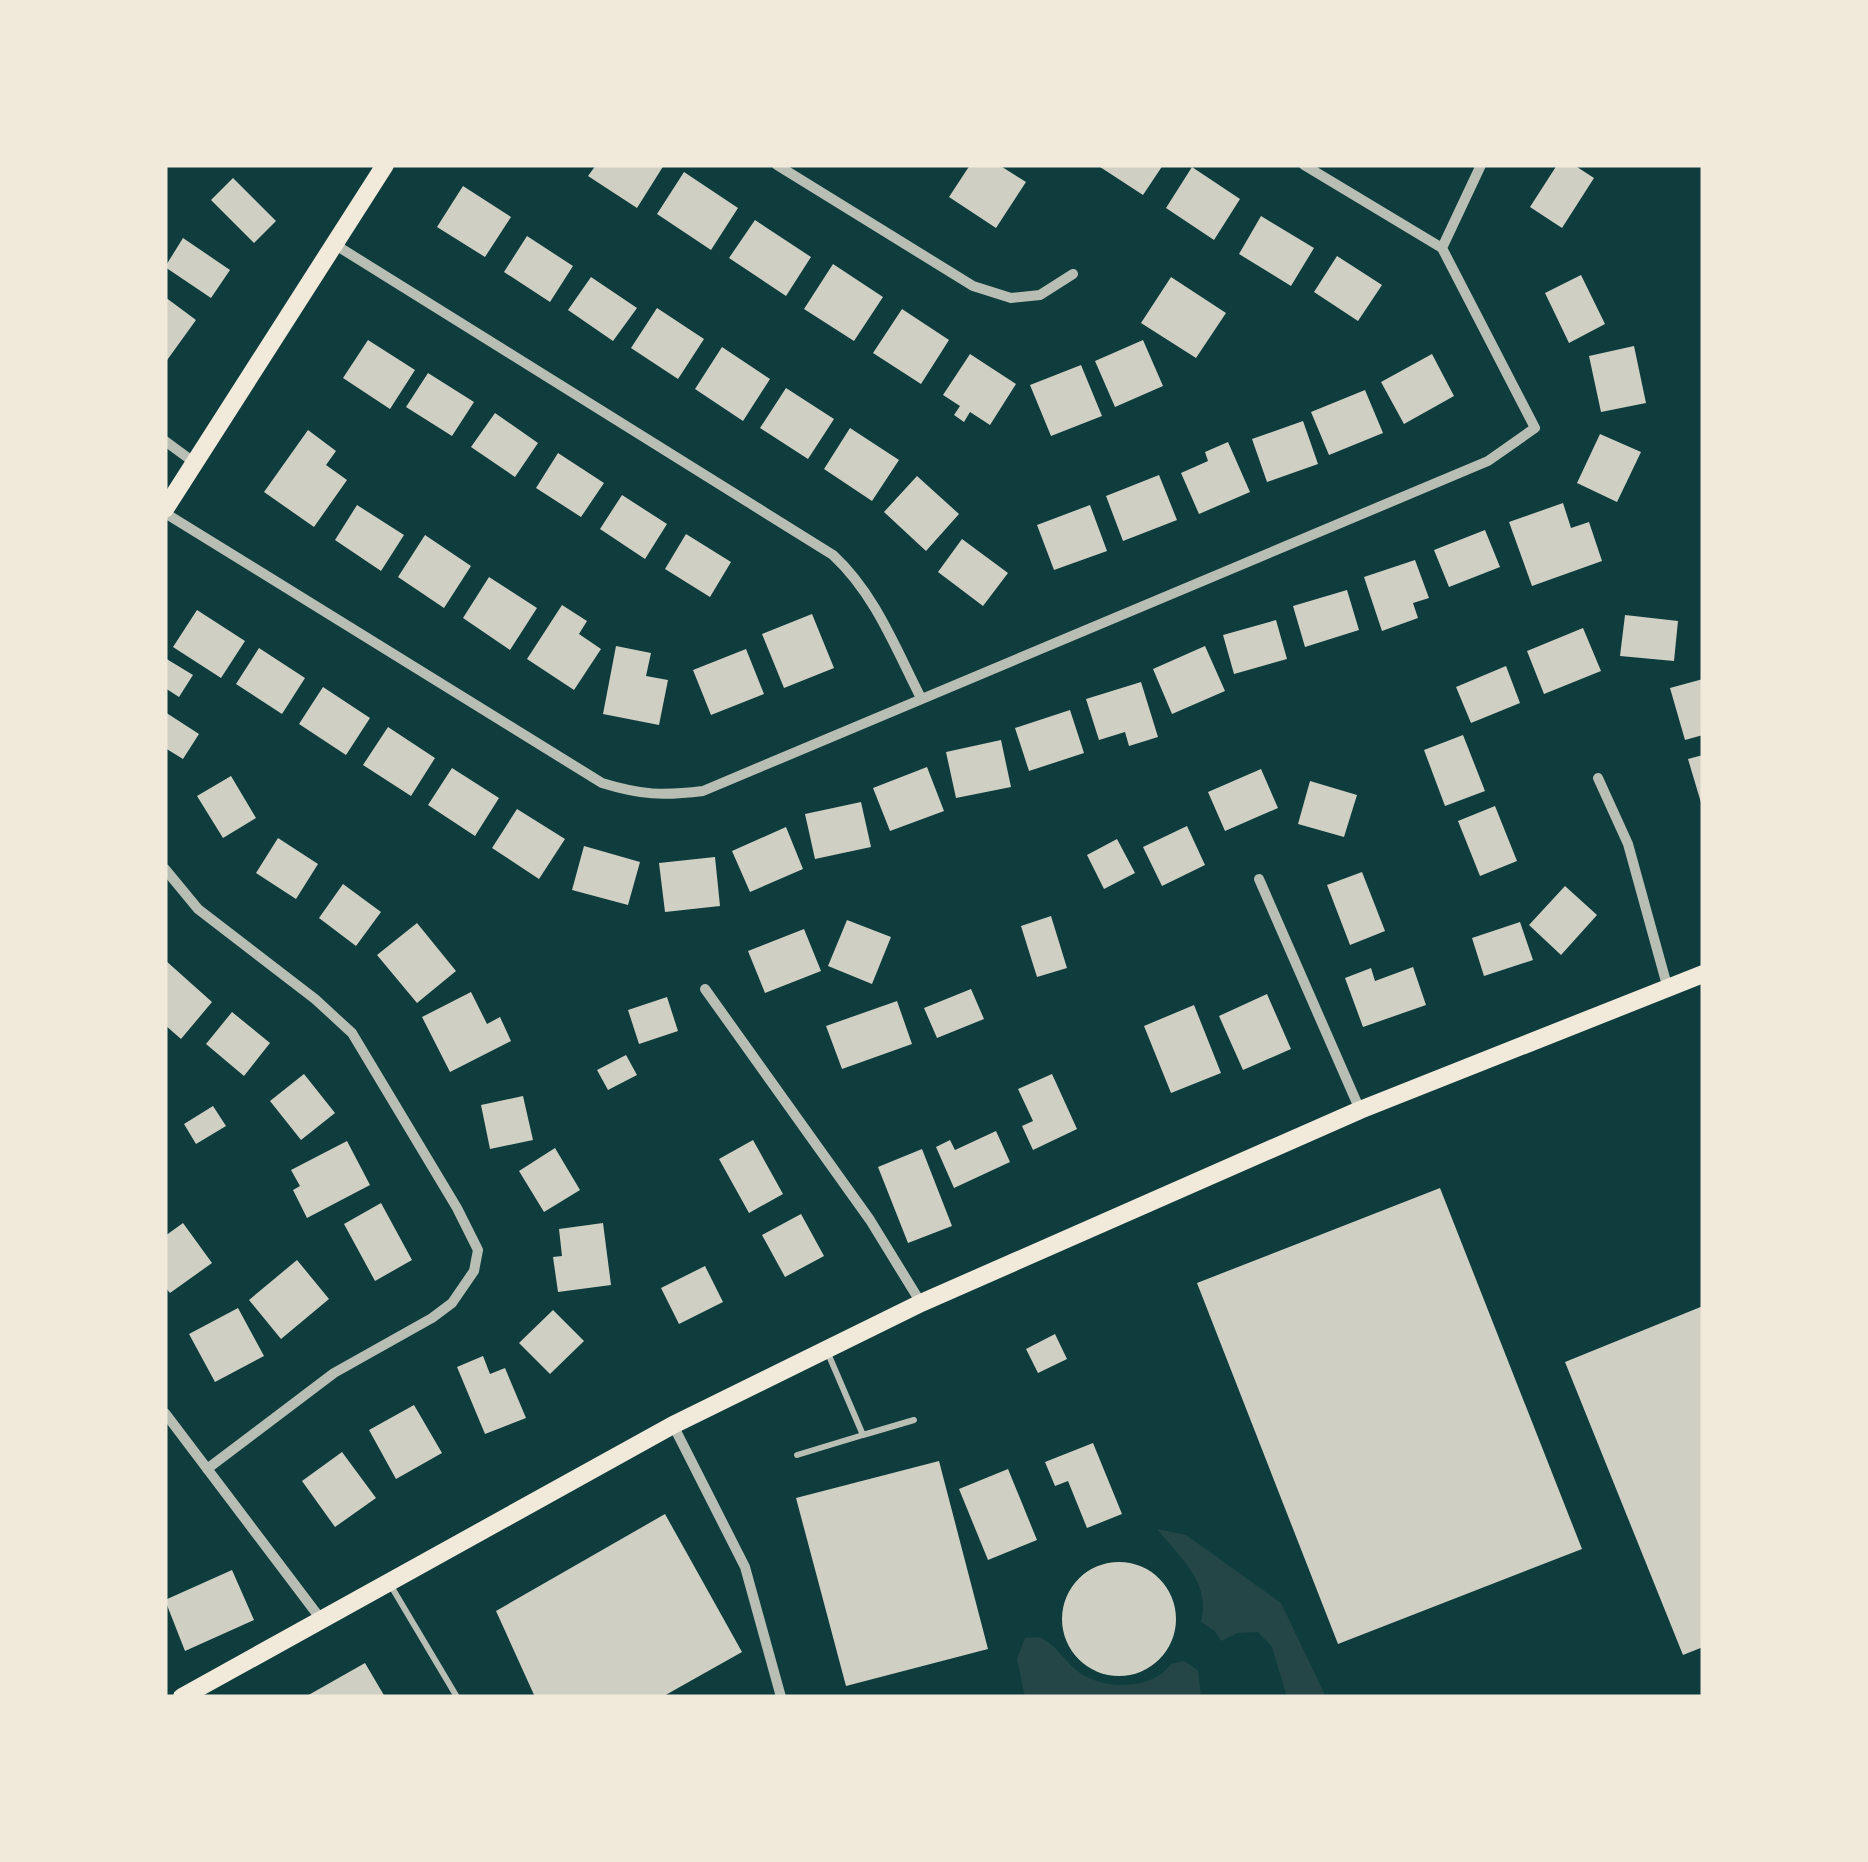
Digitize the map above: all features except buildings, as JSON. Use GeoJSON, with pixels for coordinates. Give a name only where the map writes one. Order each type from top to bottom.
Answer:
{"type":"FeatureCollection","features":[{"type":"Feature","properties":{"kind":"main road"},"geometry":{"type":"LineString","coordinates":[[165,511],[384,165]]}},
{"type":"Feature","properties":{"kind":"main road"},"geometry":{"type":"LineString","coordinates":[[182,1697],[674,1425],[921,1303],[1360,1110],[1703,974]]}},
{"type":"Feature","properties":{"kind":"street"},"geometry":{"type":"LineString","coordinates":[[777,165],[974,286],[1011,298],[1040,294],[1074,274]]}},
{"type":"Feature","properties":{"kind":"street"},"geometry":{"type":"LineString","coordinates":[[165,511],[602,783],[637,794],[663,796],[704,790],[1488,461],[1535,428],[1442,248],[1304,165]]}},
{"type":"Feature","properties":{"kind":"street"},"geometry":{"type":"LineString","coordinates":[[1442,248],[1480,165]]}},
{"type":"Feature","properties":{"kind":"street"},"geometry":{"type":"LineString","coordinates":[[334,244],[832,555],[869,594],[921,698]]}},
{"type":"Feature","properties":{"kind":"street"},"geometry":{"type":"LineString","coordinates":[[165,440],[195,463]]}},
{"type":"Feature","properties":{"kind":"street"},"geometry":{"type":"LineString","coordinates":[[1598,778],[1628,844],[1668,989]]}},
{"type":"Feature","properties":{"kind":"street"},"geometry":{"type":"LineString","coordinates":[[165,869],[198,910],[316,999],[352,1033],[478,1250],[474,1271],[452,1302],[432,1318],[334,1373],[208,1469]]}},
{"type":"Feature","properties":{"kind":"street"},"geometry":{"type":"LineString","coordinates":[[1259,879],[1360,1110]]}},
{"type":"Feature","properties":{"kind":"street"},"geometry":{"type":"LineString","coordinates":[[704,989],[870,1220],[921,1303]]}},
{"type":"Feature","properties":{"kind":"street"},"geometry":{"type":"LineString","coordinates":[[165,1413],[320,1618]]}},
{"type":"Feature","properties":{"kind":"street"},"geometry":{"type":"LineString","coordinates":[[674,1425],[745,1568],[781,1697]]}},
{"type":"Feature","properties":{"kind":"lane"},"geometry":{"type":"LineString","coordinates":[[826,1350],[863,1435]]}},
{"type":"Feature","properties":{"kind":"lane"},"geometry":{"type":"LineString","coordinates":[[798,1455],[914,1420]]}},
{"type":"Feature","properties":{"kind":"lane"},"geometry":{"type":"LineString","coordinates":[[388,1581],[457,1697]]}},
{"type":"Feature","properties":{"kind":"shaded area"},"geometry":{"type":"Polygon","coordinates":[[[1157,1529],[1186,1535],[1281,1603],[1326,1697],[1287,1697],[1272,1647],[1258,1632],[1237,1633],[1221,1641],[1215,1631],[1201,1622],[1202,1595],[1198,1583],[1157,1529]]]}},
{"type":"Feature","properties":{"kind":"shaded area"},"geometry":{"type":"Polygon","coordinates":[[[1039,1637],[1085,1676],[1111,1684],[1152,1679],[1171,1664],[1184,1661],[1198,1670],[1201,1697],[1025,1697],[1017,1659],[1025,1638],[1039,1637]]]}}]}
